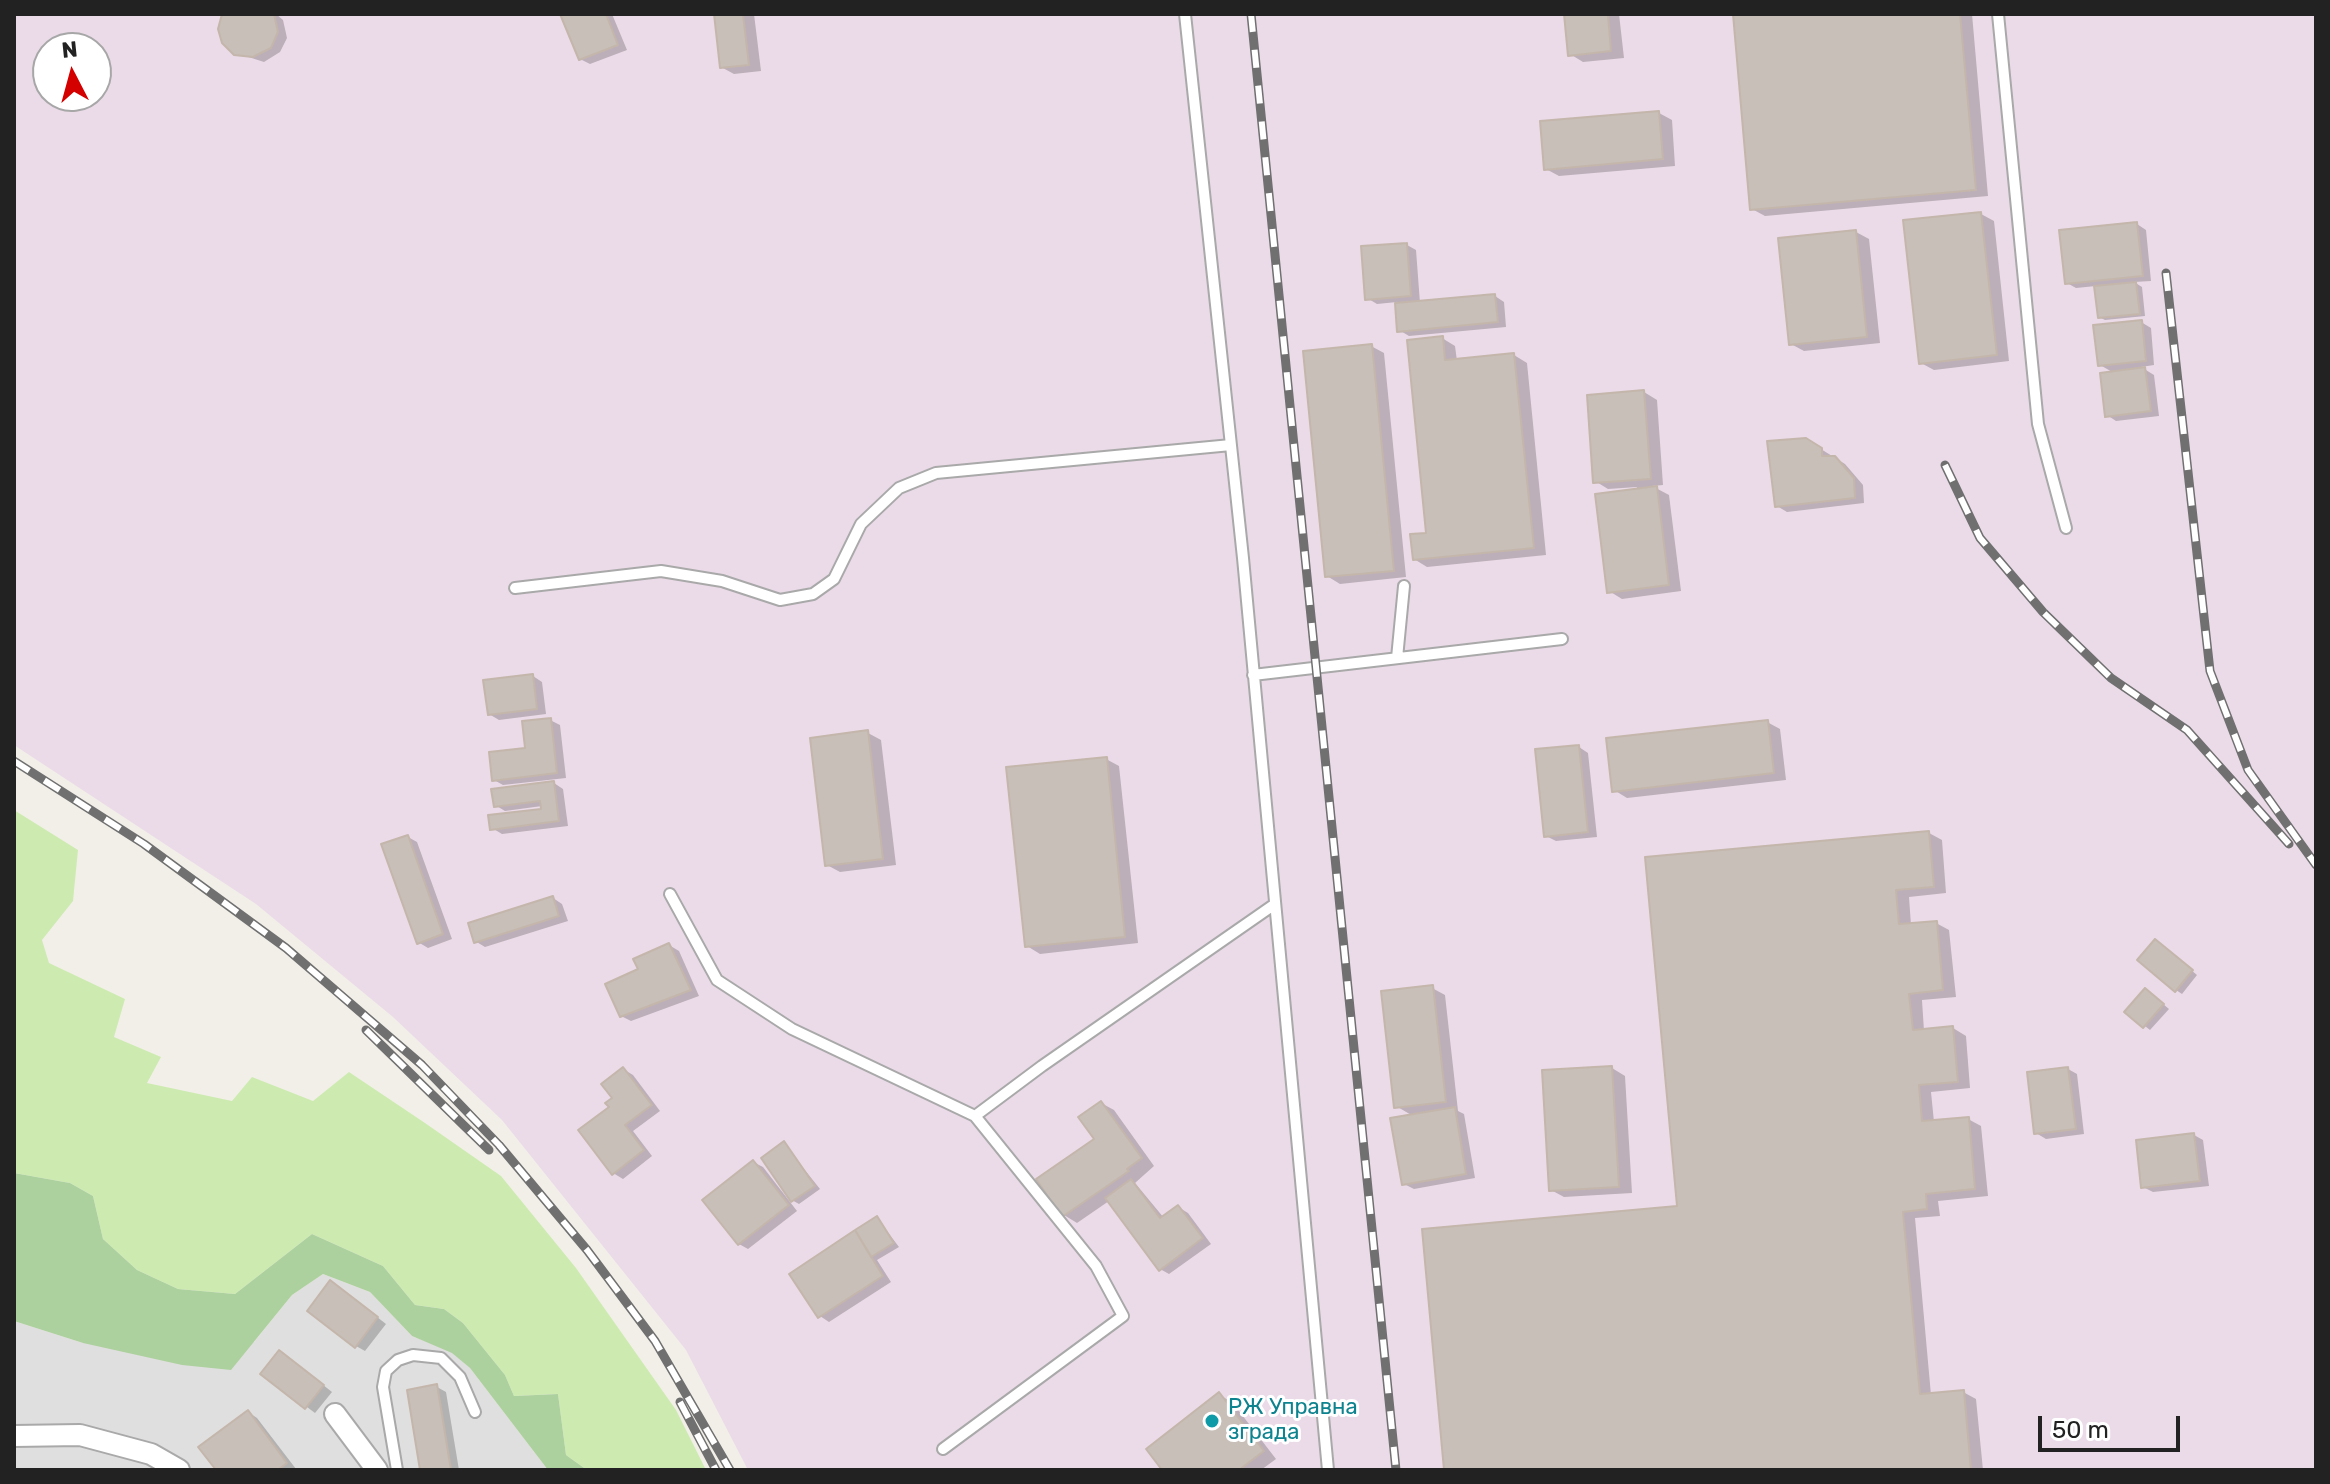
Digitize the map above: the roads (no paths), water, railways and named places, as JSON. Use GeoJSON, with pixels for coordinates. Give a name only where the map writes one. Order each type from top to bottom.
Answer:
{"type":"FeatureCollection","features":[{"type":"Feature","properties":{"kind":"street"},"geometry":{"type":"LineString","coordinates":[[335,1414],[377,1470]]}},
{"type":"Feature","properties":{"kind":"street"},"geometry":{"type":"LineString","coordinates":[[14,1436],[80,1435],[151,1454],[179,1470]]}},
{"type":"Feature","properties":{"kind":"lane"},"geometry":{"type":"LineString","coordinates":[[1185,14],[1231,445],[1328,1470]]}},
{"type":"Feature","properties":{"kind":"lane"},"geometry":{"type":"LineString","coordinates":[[1998,14],[2038,424],[2066,528]]}},
{"type":"Feature","properties":{"kind":"lane"},"geometry":{"type":"LineString","coordinates":[[515,588],[661,571],[722,581],[780,600],[813,594],[834,579],[861,524],[899,488],[936,473],[1231,445]]}},
{"type":"Feature","properties":{"kind":"lane"},"geometry":{"type":"LineString","coordinates":[[1397,658],[1404,586]]}},
{"type":"Feature","properties":{"kind":"lane"},"geometry":{"type":"LineString","coordinates":[[1253,675],[1562,639]]}},
{"type":"Feature","properties":{"kind":"lane"},"geometry":{"type":"LineString","coordinates":[[670,894],[717,980],[792,1029],[975,1116],[1096,1266],[1123,1316],[943,1449]]}},
{"type":"Feature","properties":{"kind":"lane"},"geometry":{"type":"LineString","coordinates":[[975,1116],[1054,1057],[1275,904]]}},
{"type":"Feature","properties":{"kind":"lane"},"geometry":{"type":"LineString","coordinates":[[397,1470],[383,1387],[386,1371],[398,1360],[413,1355],[441,1358],[460,1377],[475,1412]]}},
{"type":"Feature","properties":{"kind":"railway"},"geometry":{"type":"LineString","coordinates":[[1251,14],[1396,1470]]}},
{"type":"Feature","properties":{"kind":"railway"},"geometry":{"type":"LineString","coordinates":[[2166,273],[2210,671],[2248,770],[2316,865]]}},
{"type":"Feature","properties":{"kind":"railway"},"geometry":{"type":"LineString","coordinates":[[1945,465],[1980,538],[2043,612],[2111,678],[2187,730],[2289,844]]}},
{"type":"Feature","properties":{"kind":"railway"},"geometry":{"type":"LineString","coordinates":[[14,761],[144,844],[286,948],[422,1065],[499,1145],[587,1250],[655,1341],[730,1470]]}},
{"type":"Feature","properties":{"kind":"railway"},"geometry":{"type":"LineString","coordinates":[[366,1030],[489,1150]]}},
{"type":"Feature","properties":{"kind":"railway"},"geometry":{"type":"LineString","coordinates":[[680,1402],[716,1470]]}},
{"type":"Feature","properties":{"kind":"place","name":"РЖ Управна зграда"},"geometry":{"type":"Point","coordinates":[1212,1421]}}]}
